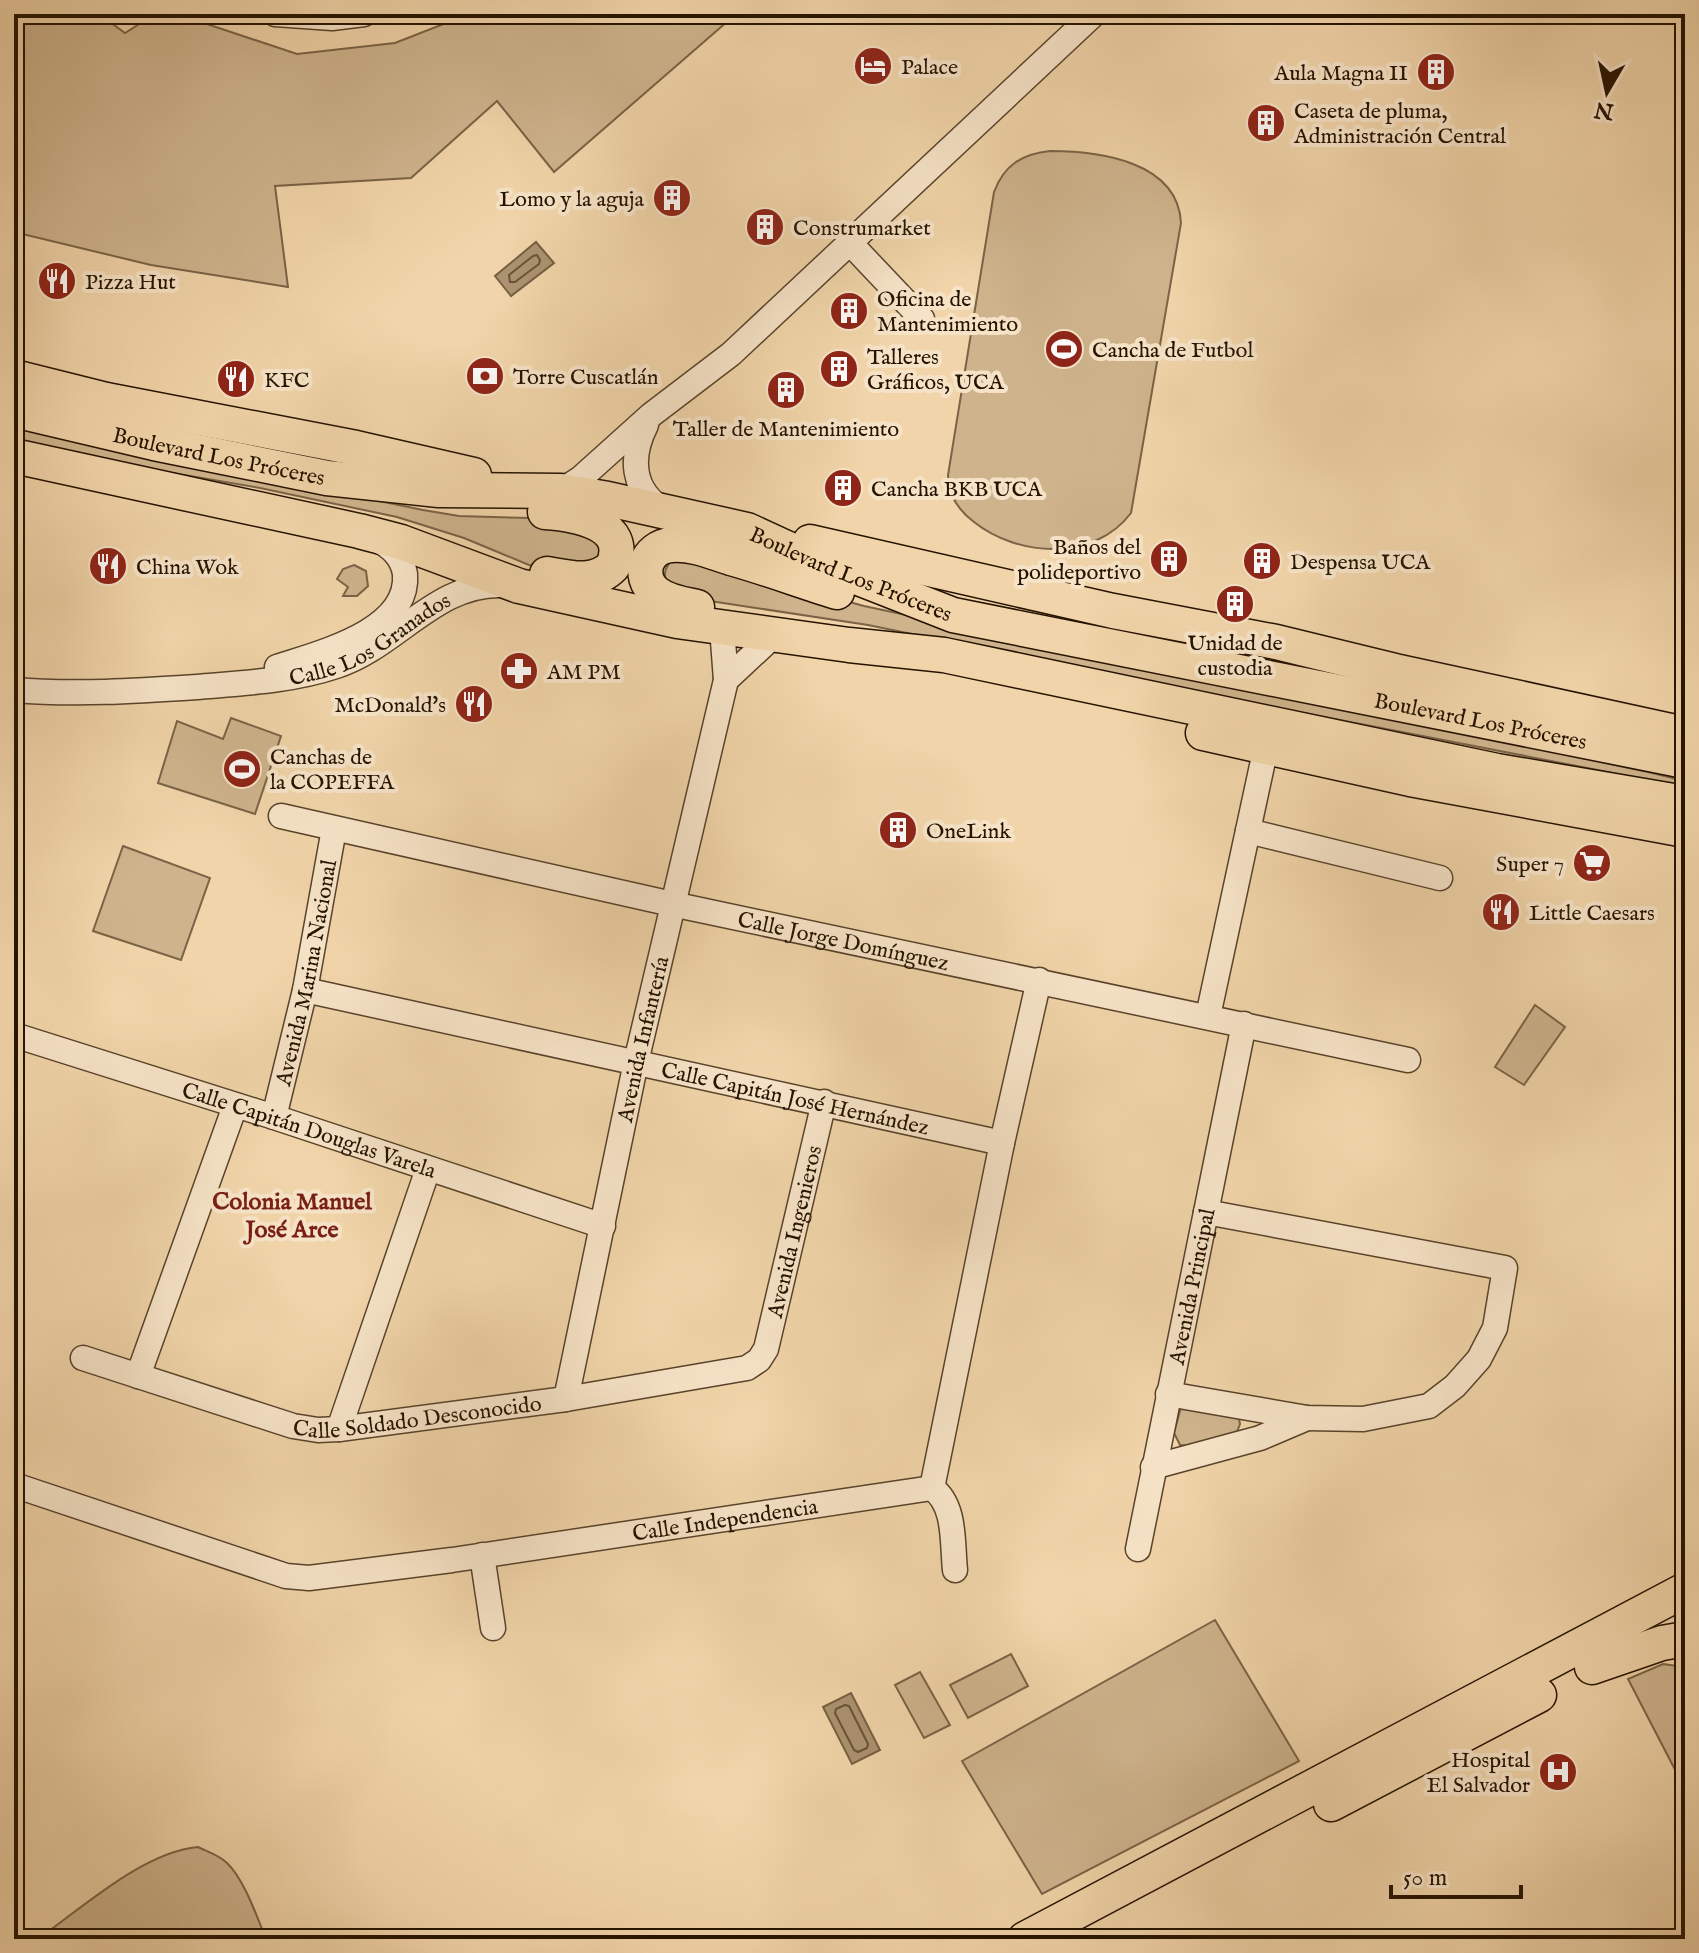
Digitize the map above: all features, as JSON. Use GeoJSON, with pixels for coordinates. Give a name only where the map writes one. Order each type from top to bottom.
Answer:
{"type":"FeatureCollection","features":[{"type":"Feature","properties":{"kind":"highway"},"geometry":{"type":"LineString","coordinates":[[14,377],[117,402],[561,491]]}},
{"type":"Feature","properties":{"kind":"highway","name":"Boulevard Los Próceres"},"geometry":{"type":"LineString","coordinates":[[14,410],[154,443],[327,478],[439,490],[561,491],[667,512],[747,530],[810,559],[953,615],[1685,761]]}},
{"type":"Feature","properties":{"kind":"highway","name":"Boulevard Los Próceres"},"geometry":{"type":"LineString","coordinates":[[14,456],[359,531],[401,542],[519,586],[726,629],[944,655],[1497,771],[1685,803]]}},
{"type":"Feature","properties":{"kind":"highway"},"geometry":{"type":"LineString","coordinates":[[198,496],[350,513],[401,522],[540,572],[579,580],[608,571],[616,559],[613,536],[606,528],[582,517],[553,512],[480,510],[416,503],[327,478]]}},
{"type":"Feature","properties":{"kind":"highway"},"geometry":{"type":"LineString","coordinates":[[747,530],[847,549],[1113,611],[1276,642],[1685,735]]}},
{"type":"Feature","properties":{"kind":"highway"},"geometry":{"type":"LineString","coordinates":[[944,655],[846,628],[683,604],[654,592],[646,580],[645,570],[651,552],[678,545],[710,551],[864,600],[953,615]]}},
{"type":"Feature","properties":{"kind":"highway"},"geometry":{"type":"LineString","coordinates":[[726,629],[818,653],[1410,779],[1685,829]]}},
{"type":"Feature","properties":{"kind":"highway"},"geometry":{"type":"LineString","coordinates":[[1510,725],[1606,727],[1685,735]]}},
{"type":"Feature","properties":{"kind":"highway"},"geometry":{"type":"LineString","coordinates":[[1497,771],[1594,806],[1685,829]]}},
{"type":"Feature","properties":{"kind":"highway"},"geometry":{"type":"LineString","coordinates":[[1595,1652],[1615,1621],[1685,1582]]}},
{"type":"Feature","properties":{"kind":"highway"},"geometry":{"type":"LineString","coordinates":[[1595,1652],[1685,1590]]}},
{"type":"Feature","properties":{"kind":"highway"},"geometry":{"type":"LineString","coordinates":[[1025,1939],[1197,1861],[1595,1652],[1685,1616]]}},
{"type":"Feature","properties":{"kind":"highway"},"geometry":{"type":"LineString","coordinates":[[1595,1652],[1685,1639]]}},
{"type":"Feature","properties":{"kind":"highway"},"geometry":{"type":"LineString","coordinates":[[1071,1939],[1197,1861]]}},
{"type":"Feature","properties":{"kind":"street"},"geometry":{"type":"LineString","coordinates":[[275,14],[332,18],[364,14]]}},
{"type":"Feature","properties":{"kind":"street"},"geometry":{"type":"LineString","coordinates":[[561,491],[602,461],[651,415],[731,354],[1094,14]]}},
{"type":"Feature","properties":{"kind":"street"},"geometry":{"type":"LineString","coordinates":[[850,243],[922,319]]}},
{"type":"Feature","properties":{"kind":"street"},"geometry":{"type":"LineString","coordinates":[[651,415],[638,444],[636,469],[645,495],[667,512]]}},
{"type":"Feature","properties":{"kind":"street","name":"Calle Los Granados"},"geometry":{"type":"LineString","coordinates":[[217,686],[348,641],[371,630],[388,617],[405,593],[404,568],[401,560],[385,544],[359,531]]}},
{"type":"Feature","properties":{"kind":"street","name":"Calle Los Granados"},"geometry":{"type":"LineString","coordinates":[[14,690],[108,692],[290,678],[339,666],[383,641],[446,598],[470,587],[519,586]]}},
{"type":"Feature","properties":{"kind":"street","name":"Avenida Infantería"},"geometry":{"type":"LineString","coordinates":[[566,1399],[636,1062],[726,680],[726,629]]}},
{"type":"Feature","properties":{"kind":"street"},"geometry":{"type":"LineString","coordinates":[[726,680],[769,640]]}},
{"type":"Feature","properties":{"kind":"street"},"geometry":{"type":"LineString","coordinates":[[1208,1016],[1266,747]]}},
{"type":"Feature","properties":{"kind":"street","name":"Calle Jorge Domínguez"},"geometry":{"type":"LineString","coordinates":[[281,816],[672,904],[1408,1060]]}},
{"type":"Feature","properties":{"kind":"street","name":"Avenida Marina Nacional"},"geometry":{"type":"LineString","coordinates":[[274,1117],[305,990],[334,829]]}},
{"type":"Feature","properties":{"kind":"street"},"geometry":{"type":"LineString","coordinates":[[1248,831],[1440,878]]}},
{"type":"Feature","properties":{"kind":"street"},"geometry":{"type":"LineString","coordinates":[[955,1570],[949,1511],[942,1495],[932,1488],[1002,1143],[1039,980]]}},
{"type":"Feature","properties":{"kind":"street","name":"Calle Capitán José Hernández"},"geometry":{"type":"LineString","coordinates":[[305,990],[1002,1143]]}},
{"type":"Feature","properties":{"kind":"street","name":"Avenida Principal"},"geometry":{"type":"LineString","coordinates":[[1138,1549],[1244,1024]]}},
{"type":"Feature","properties":{"kind":"street","name":"Calle Capitán Douglas Varela"},"geometry":{"type":"LineString","coordinates":[[14,1035],[603,1226]]}},
{"type":"Feature","properties":{"kind":"street","name":"Avenida Ingenieros"},"geometry":{"type":"LineString","coordinates":[[759,1360],[766,1349],[824,1102]]}},
{"type":"Feature","properties":{"kind":"street"},"geometry":{"type":"LineString","coordinates":[[138,1376],[235,1106]]}},
{"type":"Feature","properties":{"kind":"street"},"geometry":{"type":"LineString","coordinates":[[339,1429],[428,1169]]}},
{"type":"Feature","properties":{"kind":"street"},"geometry":{"type":"LineString","coordinates":[[1168,1394],[1307,1418],[1363,1419],[1429,1406],[1455,1386],[1479,1359],[1495,1328],[1505,1268],[1206,1212]]}},
{"type":"Feature","properties":{"kind":"street","name":"Calle Soldado Desconocido"},"geometry":{"type":"LineString","coordinates":[[83,1358],[293,1426],[318,1430],[566,1399],[747,1368],[759,1360]]}},
{"type":"Feature","properties":{"kind":"street"},"geometry":{"type":"LineString","coordinates":[[1153,1467],[1260,1438],[1307,1418]]}},
{"type":"Feature","properties":{"kind":"street","name":"Calle Independencia"},"geometry":{"type":"LineString","coordinates":[[14,1485],[298,1578],[482,1555],[932,1488]]}},
{"type":"Feature","properties":{"kind":"street"},"geometry":{"type":"LineString","coordinates":[[482,1555],[493,1628]]}},
{"type":"Feature","properties":{"kind":"shaded area"},"geometry":{"type":"Polygon","coordinates":[[[14,14],[99,14],[125,33],[155,14],[177,14],[297,54],[395,43],[469,14],[736,14],[554,172],[497,101],[411,178],[275,186],[288,287],[151,265],[14,232],[14,14]]]}},
{"type":"Feature","properties":{"kind":"shaded area","name":"Cancha de Futbol"},"geometry":{"type":"Polygon","coordinates":[[[1050,151],[1112,157],[1151,173],[1166,186],[1176,202],[1181,223],[1131,513],[1115,529],[1097,540],[1077,547],[1055,549],[1012,542],[974,522],[955,502],[948,475],[994,192],[1015,162],[1050,151]]]}},
{"type":"Feature","properties":{"kind":"shaded area"},"geometry":{"type":"Polygon","coordinates":[[[14,426],[423,510],[459,516],[530,518],[588,528],[601,549],[597,562],[552,570],[529,565],[464,538],[397,517],[260,488],[14,446],[14,426]]]}},
{"type":"Feature","properties":{"kind":"shaded area"},"geometry":{"type":"Polygon","coordinates":[[[681,556],[864,606],[1648,772],[1685,781],[1685,787],[868,625],[697,599],[666,583],[667,566],[681,556]]]}},
{"type":"Feature","properties":{"kind":"shaded area"},"geometry":{"type":"Polygon","coordinates":[[[354,565],[366,571],[368,586],[357,596],[343,596],[348,587],[337,579],[343,569],[354,565]]]}},
{"type":"Feature","properties":{"kind":"shaded area"},"geometry":{"type":"Polygon","coordinates":[[[231,718],[281,736],[255,814],[158,783],[177,721],[223,739],[231,718]]]}},
{"type":"Feature","properties":{"kind":"shaded area"},"geometry":{"type":"Polygon","coordinates":[[[123,846],[210,878],[181,960],[93,931],[123,846]]]}},
{"type":"Feature","properties":{"kind":"shaded area"},"geometry":{"type":"Polygon","coordinates":[[[1535,1005],[1565,1027],[1524,1085],[1495,1067],[1535,1005]]]}},
{"type":"Feature","properties":{"kind":"shaded area"},"geometry":{"type":"Polygon","coordinates":[[[1181,1407],[1238,1414],[1240,1424],[1237,1432],[1210,1447],[1180,1445],[1174,1433],[1181,1407]]]}},
{"type":"Feature","properties":{"kind":"shaded area"},"geometry":{"type":"Polygon","coordinates":[[[1215,1620],[1299,1761],[1042,1894],[962,1761],[1215,1620]]]}},
{"type":"Feature","properties":{"kind":"shaded area"},"geometry":{"type":"Polygon","coordinates":[[[1011,1654],[1028,1686],[968,1718],[950,1685],[1011,1654]]]}},
{"type":"Feature","properties":{"kind":"shaded area"},"geometry":{"type":"Polygon","coordinates":[[[1663,1664],[1685,1667],[1685,1789],[1628,1679],[1663,1664]]]}},
{"type":"Feature","properties":{"kind":"shaded area"},"geometry":{"type":"Polygon","coordinates":[[[920,1672],[950,1725],[924,1738],[895,1685],[920,1672]]]}},
{"type":"Feature","properties":{"kind":"shaded area"},"geometry":{"type":"Polygon","coordinates":[[[198,1847],[220,1858],[233,1870],[250,1899],[266,1939],[38,1939],[135,1870],[177,1851],[198,1847]]]}},
{"type":"Feature","properties":{"kind":"water"},"geometry":{"type":"Polygon","coordinates":[[[536,242],[554,263],[511,296],[495,276],[536,242]]]}},
{"type":"Feature","properties":{"kind":"water"},"geometry":{"type":"Polygon","coordinates":[[[851,1693],[880,1750],[852,1764],[823,1707],[851,1693]]]}},
{"type":"Feature","properties":{"kind":"place","name":"Palace"},"geometry":{"type":"Point","coordinates":[873,66]}},
{"type":"Feature","properties":{"kind":"place","name":"Aula Magna II"},"geometry":{"type":"Point","coordinates":[1436,72]}},
{"type":"Feature","properties":{"kind":"place","name":"Caseta de pluma, Administración Central"},"geometry":{"type":"Point","coordinates":[1266,123]}},
{"type":"Feature","properties":{"kind":"place","name":"Lomo y la aguja"},"geometry":{"type":"Point","coordinates":[672,198]}},
{"type":"Feature","properties":{"kind":"place","name":"Construmarket"},"geometry":{"type":"Point","coordinates":[765,227]}},
{"type":"Feature","properties":{"kind":"place","name":"Pizza Hut"},"geometry":{"type":"Point","coordinates":[57,281]}},
{"type":"Feature","properties":{"kind":"place","name":"Oficina de Mantenimiento"},"geometry":{"type":"Point","coordinates":[849,311]}},
{"type":"Feature","properties":{"kind":"place","name":"Cancha de Futbol"},"geometry":{"type":"Point","coordinates":[1064,349]}},
{"type":"Feature","properties":{"kind":"place","name":"Talleres Gráficos, UCA"},"geometry":{"type":"Point","coordinates":[839,369]}},
{"type":"Feature","properties":{"kind":"place","name":"Torre Cuscatlán"},"geometry":{"type":"Point","coordinates":[485,376]}},
{"type":"Feature","properties":{"kind":"place","name":"KFC"},"geometry":{"type":"Point","coordinates":[236,379]}},
{"type":"Feature","properties":{"kind":"place","name":"Taller de Mantenimiento"},"geometry":{"type":"Point","coordinates":[786,390]}},
{"type":"Feature","properties":{"kind":"place","name":"Cancha BKB UCA"},"geometry":{"type":"Point","coordinates":[843,488]}},
{"type":"Feature","properties":{"kind":"place","name":"Baños del polideportivo"},"geometry":{"type":"Point","coordinates":[1169,559]}},
{"type":"Feature","properties":{"kind":"place","name":"Despensa UCA"},"geometry":{"type":"Point","coordinates":[1262,561]}},
{"type":"Feature","properties":{"kind":"place","name":"China Wok"},"geometry":{"type":"Point","coordinates":[108,566]}},
{"type":"Feature","properties":{"kind":"place","name":"Unidad de custodia"},"geometry":{"type":"Point","coordinates":[1235,604]}},
{"type":"Feature","properties":{"kind":"place","name":"AM PM"},"geometry":{"type":"Point","coordinates":[519,671]}},
{"type":"Feature","properties":{"kind":"place","name":"McDonald's"},"geometry":{"type":"Point","coordinates":[474,704]}},
{"type":"Feature","properties":{"kind":"place","name":"Canchas de la COPEFFA"},"geometry":{"type":"Point","coordinates":[242,769]}},
{"type":"Feature","properties":{"kind":"place","name":"OneLink"},"geometry":{"type":"Point","coordinates":[898,830]}},
{"type":"Feature","properties":{"kind":"place","name":"Super 7"},"geometry":{"type":"Point","coordinates":[1592,863]}},
{"type":"Feature","properties":{"kind":"place","name":"Little Caesars"},"geometry":{"type":"Point","coordinates":[1501,912]}},
{"type":"Feature","properties":{"kind":"place","name":"Hospital El Salvador"},"geometry":{"type":"Point","coordinates":[1558,1772]}},
{"type":"Feature","properties":{"kind":"district","name":"Colonia Manuel José Arce"},"geometry":{"type":"Point","coordinates":[292,1215]}}]}
